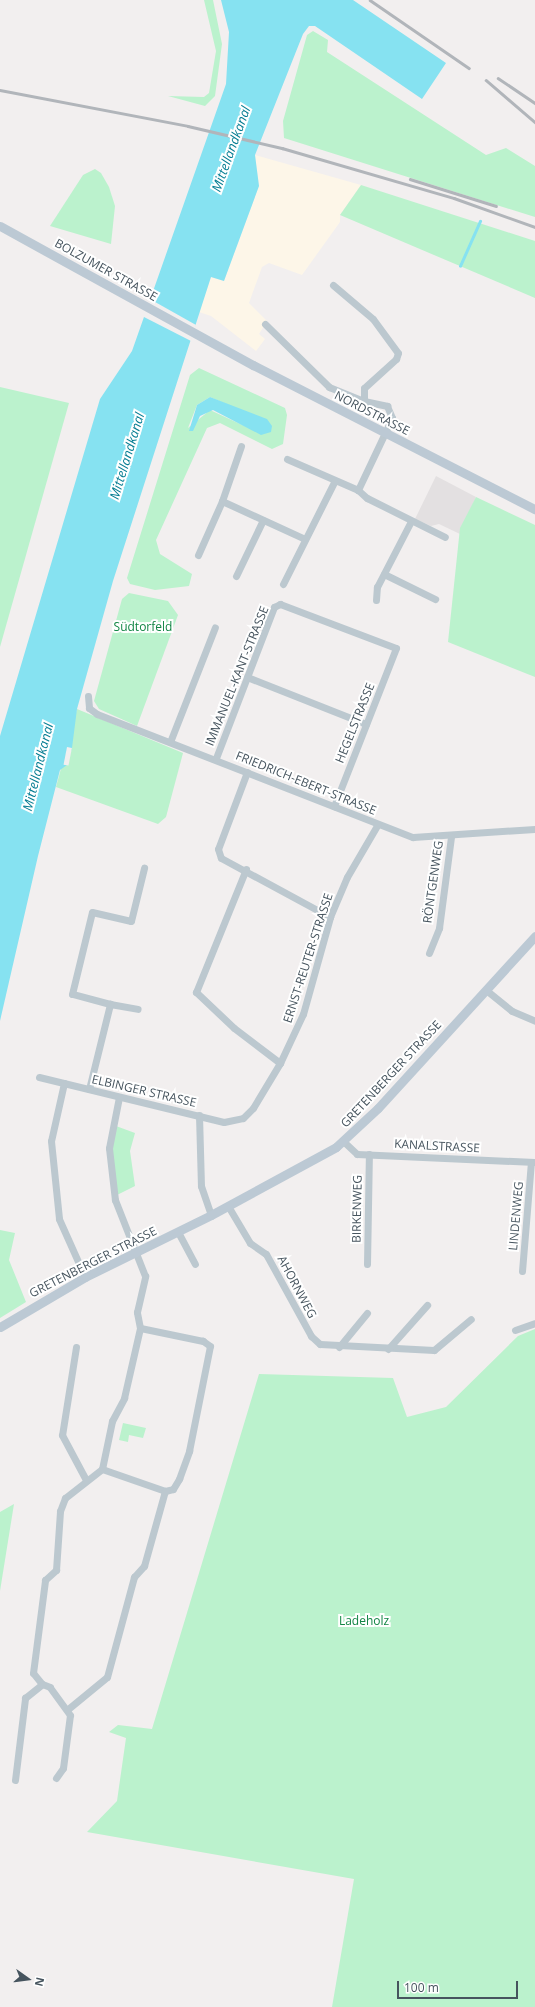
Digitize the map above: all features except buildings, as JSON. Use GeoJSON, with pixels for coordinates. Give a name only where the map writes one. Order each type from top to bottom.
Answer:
{"type":"FeatureCollection","features":[{"type":"Feature","properties":{"kind":"main road","name":"BOLZUMER STRASSE"},"geometry":{"type":"LineString","coordinates":[[0,226],[199,335]]}},
{"type":"Feature","properties":{"kind":"main road","name":"NORDSTRASSE"},"geometry":{"type":"LineString","coordinates":[[199,335],[385,434],[535,509]]}},
{"type":"Feature","properties":{"kind":"main road","name":"GRETENBERGER STRASSE"},"geometry":{"type":"LineString","coordinates":[[0,1327],[85,1277],[211,1215],[344,1141],[535,936]]}},
{"type":"Feature","properties":{"kind":"street"},"geometry":{"type":"LineString","coordinates":[[334,285],[373,319],[396,346],[396,359],[366,383],[364,401]]}},
{"type":"Feature","properties":{"kind":"street"},"geometry":{"type":"LineString","coordinates":[[265,324],[329,387],[364,401],[390,409],[392,418],[358,490]]}},
{"type":"Feature","properties":{"kind":"street"},"geometry":{"type":"LineString","coordinates":[[198,555],[222,501],[241,446]]}},
{"type":"Feature","properties":{"kind":"street"},"geometry":{"type":"LineString","coordinates":[[287,459],[334,482],[358,490],[411,521],[446,538]]}},
{"type":"Feature","properties":{"kind":"street"},"geometry":{"type":"LineString","coordinates":[[283,584],[304,539],[334,482]]}},
{"type":"Feature","properties":{"kind":"street"},"geometry":{"type":"LineString","coordinates":[[222,501],[304,539]]}},
{"type":"Feature","properties":{"kind":"street"},"geometry":{"type":"LineString","coordinates":[[236,576],[263,520]]}},
{"type":"Feature","properties":{"kind":"street"},"geometry":{"type":"LineString","coordinates":[[376,600],[384,574],[411,521]]}},
{"type":"Feature","properties":{"kind":"street"},"geometry":{"type":"LineString","coordinates":[[384,574],[435,599]]}},
{"type":"Feature","properties":{"kind":"street","name":"HEGELSTRASSE"},"geometry":{"type":"LineString","coordinates":[[280,604],[396,648],[334,806]]}},
{"type":"Feature","properties":{"kind":"street","name":"IMMANUEL-KANT-STRASSE"},"geometry":{"type":"LineString","coordinates":[[216,758],[274,607],[280,604]]}},
{"type":"Feature","properties":{"kind":"street"},"geometry":{"type":"LineString","coordinates":[[170,742],[215,627]]}},
{"type":"Feature","properties":{"kind":"street"},"geometry":{"type":"LineString","coordinates":[[247,677],[366,724]]}},
{"type":"Feature","properties":{"kind":"street","name":"FRIEDRICH-EBERT-STRASSE"},"geometry":{"type":"LineString","coordinates":[[88,696],[87,703],[92,711],[170,742],[216,758],[247,772],[413,837],[451,837],[535,829]]}},
{"type":"Feature","properties":{"kind":"street"},"geometry":{"type":"LineString","coordinates":[[247,772],[218,849],[221,858],[246,869],[330,917]]}},
{"type":"Feature","properties":{"kind":"street","name":"ERNST-REUTER-STRASSE"},"geometry":{"type":"LineString","coordinates":[[243,1118],[264,1092],[280,1063],[303,1014],[330,917],[347,877],[378,824]]}},
{"type":"Feature","properties":{"kind":"street","name":"RÖNTGENWEG"},"geometry":{"type":"LineString","coordinates":[[429,953],[439,928],[451,837]]}},
{"type":"Feature","properties":{"kind":"street"},"geometry":{"type":"LineString","coordinates":[[138,1009],[110,1004],[72,994],[92,912],[131,921],[144,868]]}},
{"type":"Feature","properties":{"kind":"street"},"geometry":{"type":"LineString","coordinates":[[246,869],[196,992],[234,1028],[280,1063]]}},
{"type":"Feature","properties":{"kind":"street"},"geometry":{"type":"LineString","coordinates":[[486,990],[512,1011],[535,1021]]}},
{"type":"Feature","properties":{"kind":"street"},"geometry":{"type":"LineString","coordinates":[[89,1090],[110,1004]]}},
{"type":"Feature","properties":{"kind":"street","name":"ELBINGER STRASSE"},"geometry":{"type":"LineString","coordinates":[[39,1077],[224,1122],[243,1118]]}},
{"type":"Feature","properties":{"kind":"street"},"geometry":{"type":"LineString","coordinates":[[64,1083],[50,1141],[58,1211],[85,1277]]}},
{"type":"Feature","properties":{"kind":"street"},"geometry":{"type":"LineString","coordinates":[[56,1778],[64,1768],[70,1715],[68,1709],[50,1687],[42,1684],[33,1673],[45,1580],[56,1570],[60,1511],[65,1498],[86,1480],[102,1469],[112,1422],[124,1398],[140,1328],[137,1312],[145,1276],[115,1200],[109,1148],[119,1097]]}},
{"type":"Feature","properties":{"kind":"street"},"geometry":{"type":"LineString","coordinates":[[199,1115],[201,1186],[211,1215]]}},
{"type":"Feature","properties":{"kind":"street","name":"KANALSTRASSE"},"geometry":{"type":"LineString","coordinates":[[344,1141],[357,1154],[533,1162]]}},
{"type":"Feature","properties":{"kind":"street","name":"BIRKENWEG"},"geometry":{"type":"LineString","coordinates":[[367,1264],[369,1154]]}},
{"type":"Feature","properties":{"kind":"street","name":"LINDENWEG"},"geometry":{"type":"LineString","coordinates":[[522,1271],[533,1162]]}},
{"type":"Feature","properties":{"kind":"street","name":"AHORNWEG"},"geometry":{"type":"LineString","coordinates":[[228,1206],[250,1243],[271,1262],[311,1336],[320,1344],[339,1347],[388,1350],[434,1350],[471,1319]]}},
{"type":"Feature","properties":{"kind":"street"},"geometry":{"type":"LineString","coordinates":[[178,1232],[195,1264]]}},
{"type":"Feature","properties":{"kind":"street"},"geometry":{"type":"LineString","coordinates":[[388,1350],[427,1306]]}},
{"type":"Feature","properties":{"kind":"street"},"geometry":{"type":"LineString","coordinates":[[339,1347],[367,1313]]}},
{"type":"Feature","properties":{"kind":"street"},"geometry":{"type":"LineString","coordinates":[[515,1330],[535,1323]]}},
{"type":"Feature","properties":{"kind":"street"},"geometry":{"type":"LineString","coordinates":[[102,1469],[165,1491],[173,1489],[179,1479],[189,1450],[210,1346],[203,1341],[140,1328]]}},
{"type":"Feature","properties":{"kind":"street"},"geometry":{"type":"LineString","coordinates":[[76,1346],[62,1434],[86,1480]]}},
{"type":"Feature","properties":{"kind":"street"},"geometry":{"type":"LineString","coordinates":[[68,1709],[107,1677],[134,1577],[144,1566],[165,1491]]}},
{"type":"Feature","properties":{"kind":"street"},"geometry":{"type":"LineString","coordinates":[[15,1780],[25,1698],[42,1684]]}},
{"type":"Feature","properties":{"kind":"shaded area"},"geometry":{"type":"Polygon","coordinates":[[[255,155],[361,185],[340,215],[340,222],[302,275],[269,263],[262,267],[249,303],[267,321],[259,334],[265,339],[256,351],[211,316],[199,312],[211,277],[224,281],[259,186],[255,155]]]}},
{"type":"Feature","properties":{"kind":"shaded area"},"geometry":{"type":"Polygon","coordinates":[[[436,476],[476,497],[460,534],[439,524],[431,526],[415,519],[436,476]]]}},
{"type":"Feature","properties":{"kind":"green space"},"geometry":{"type":"Polygon","coordinates":[[[204,0],[213,0],[222,44],[215,96],[205,106],[168,96],[204,97],[209,93],[216,51],[204,0]]]}},
{"type":"Feature","properties":{"kind":"green space"},"geometry":{"type":"Polygon","coordinates":[[[313,31],[328,40],[327,52],[486,155],[506,148],[535,166],[535,217],[284,138],[283,121],[307,35],[313,31]]]}},
{"type":"Feature","properties":{"kind":"green space"},"geometry":{"type":"Polygon","coordinates":[[[95,169],[101,173],[109,187],[115,206],[111,244],[50,226],[83,175],[95,169]]]}},
{"type":"Feature","properties":{"kind":"green space"},"geometry":{"type":"Polygon","coordinates":[[[361,185],[535,241],[535,298],[340,215],[361,185]]]}},
{"type":"Feature","properties":{"kind":"green space"},"geometry":{"type":"Polygon","coordinates":[[[199,368],[285,408],[287,415],[283,444],[272,449],[220,423],[207,428],[156,540],[160,554],[192,574],[189,586],[155,590],[130,584],[127,578],[190,375],[199,368]],[[210,397],[197,405],[188,428],[210,410],[253,430],[264,418],[256,417],[210,397]]]}},
{"type":"Feature","properties":{"kind":"green space"},"geometry":{"type":"Polygon","coordinates":[[[0,387],[69,403],[0,647],[0,387]]]}},
{"type":"Feature","properties":{"kind":"green space"},"geometry":{"type":"Polygon","coordinates":[[[476,497],[535,525],[535,677],[448,642],[460,528],[476,497]]]}},
{"type":"Feature","properties":{"kind":"green space","name":"Südtorfeld"},"geometry":{"type":"Polygon","coordinates":[[[129,593],[168,601],[178,615],[137,726],[99,709],[94,701],[122,599],[129,593]]]}},
{"type":"Feature","properties":{"kind":"green space"},"geometry":{"type":"Polygon","coordinates":[[[77,709],[183,753],[166,817],[158,824],[56,787],[77,709]]]}},
{"type":"Feature","properties":{"kind":"green space"},"geometry":{"type":"Polygon","coordinates":[[[116,1126],[135,1133],[130,1151],[135,1186],[117,1195],[111,1146],[116,1126]]]}},
{"type":"Feature","properties":{"kind":"green space"},"geometry":{"type":"Polygon","coordinates":[[[0,1230],[15,1233],[9,1260],[26,1302],[0,1318],[0,1230]]]}},
{"type":"Feature","properties":{"kind":"green space","name":"Ladeholz"},"geometry":{"type":"Polygon","coordinates":[[[535,1329],[535,2007],[332,2007],[354,1879],[87,1832],[117,1801],[126,1738],[109,1732],[118,1725],[152,1729],[259,1374],[393,1378],[407,1417],[446,1407],[518,1336],[535,1329]]]}},
{"type":"Feature","properties":{"kind":"green space"},"geometry":{"type":"Polygon","coordinates":[[[123,1423],[146,1428],[143,1438],[129,1435],[128,1442],[119,1440],[123,1423]]]}},
{"type":"Feature","properties":{"kind":"green space"},"geometry":{"type":"Polygon","coordinates":[[[14,1504],[0,1591],[0,1512],[14,1504]]]}},
{"type":"Feature","properties":{"kind":"water","name":"Mittellandkanal"},"geometry":{"type":"Polygon","coordinates":[[[221,0],[353,0],[446,63],[422,99],[315,26],[309,26],[303,34],[255,155],[259,186],[224,281],[211,277],[113,581],[77,709],[72,748],[67,765],[60,770],[38,856],[0,1021],[0,736],[100,399],[132,351],[226,84],[229,32],[221,0]]]}},
{"type":"Feature","properties":{"kind":"water"},"geometry":{"type":"Polygon","coordinates":[[[210,397],[267,419],[272,426],[271,432],[261,435],[213,410],[200,416],[193,431],[189,431],[197,405],[210,397]]]}},
{"type":"Feature","properties":{"kind":"pier"},"geometry":{"type":"Polygon","coordinates":[[[148,298],[196,325],[191,341],[142,316],[148,298]]]}},
{"type":"Feature","properties":{"kind":"pier"},"geometry":{"type":"Polygon","coordinates":[[[67,747],[72,748],[68,766],[64,765],[67,747]]]}},
{"type":"Feature","properties":{"kind":"waterway"},"geometry":{"type":"LineString","coordinates":[[460,266],[480,221]]}},
{"type":"Feature","properties":{"kind":"railway"},"geometry":{"type":"LineString","coordinates":[[370,0],[469,68]]}},
{"type":"Feature","properties":{"kind":"railway"},"geometry":{"type":"LineString","coordinates":[[498,78],[535,103]]}},
{"type":"Feature","properties":{"kind":"railway"},"geometry":{"type":"LineString","coordinates":[[486,80],[535,122]]}},
{"type":"Feature","properties":{"kind":"railway"},"geometry":{"type":"LineString","coordinates":[[0,90],[188,126],[282,148],[454,198],[535,227]]}},
{"type":"Feature","properties":{"kind":"railway"},"geometry":{"type":"LineString","coordinates":[[410,179],[496,206]]}}]}
